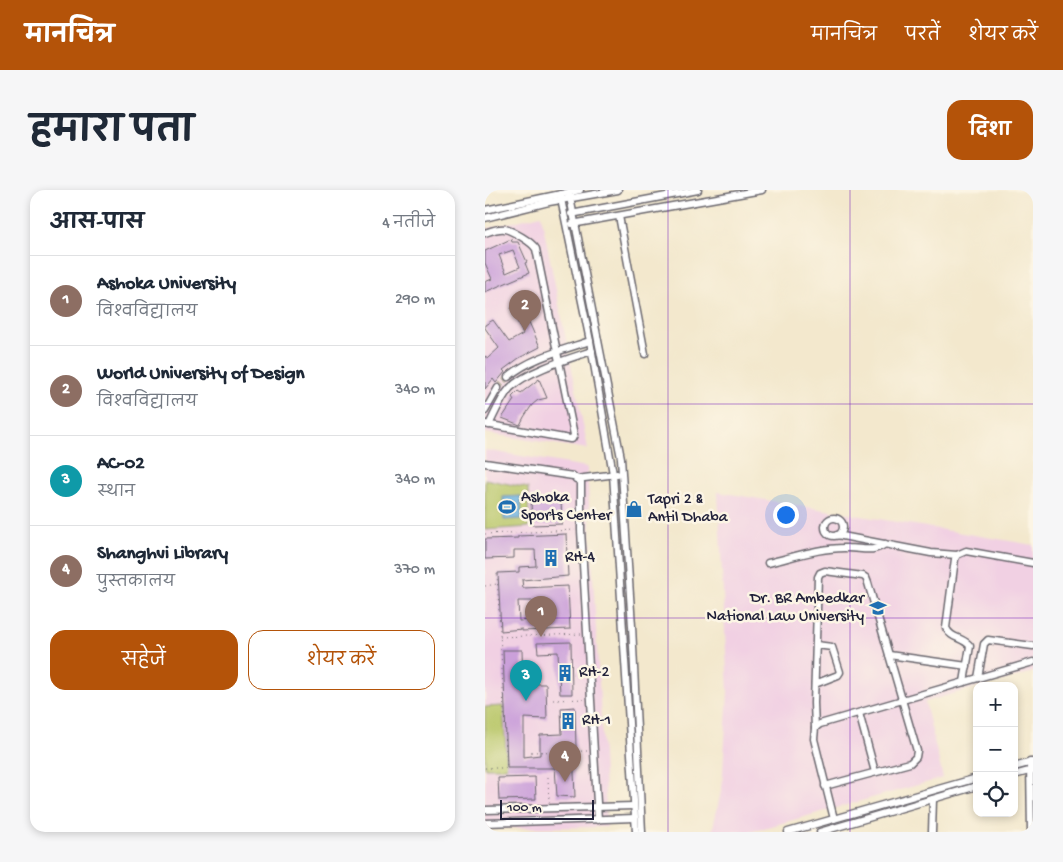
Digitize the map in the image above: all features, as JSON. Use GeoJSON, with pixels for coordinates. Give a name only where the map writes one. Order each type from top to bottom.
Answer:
{"type":"FeatureCollection","features":[{"type":"Feature","properties":{"kind":"street"},"geometry":{"type":"LineString","coordinates":[[570,195],[580,190]]}},
{"type":"Feature","properties":{"kind":"street"},"geometry":{"type":"LineString","coordinates":[[485,210],[570,195],[618,190]]}},
{"type":"Feature","properties":{"kind":"street"},"geometry":{"type":"LineString","coordinates":[[564,216],[698,190]]}},
{"type":"Feature","properties":{"kind":"street"},"geometry":{"type":"LineString","coordinates":[[567,226],[762,190]]}},
{"type":"Feature","properties":{"kind":"street"},"geometry":{"type":"LineString","coordinates":[[570,195],[617,435],[622,473],[633,636],[642,832]]}},
{"type":"Feature","properties":{"kind":"street"},"geometry":{"type":"LineString","coordinates":[[561,197],[592,350],[613,474],[636,832]]}},
{"type":"Feature","properties":{"kind":"street"},"geometry":{"type":"LineString","coordinates":[[485,218],[561,197]]}},
{"type":"Feature","properties":{"kind":"street"},"geometry":{"type":"LineString","coordinates":[[619,216],[645,354]]}},
{"type":"Feature","properties":{"kind":"street"},"geometry":{"type":"LineString","coordinates":[[485,234],[496,230],[506,230],[531,243],[536,249],[557,352],[559,362],[574,438],[570,439],[487,425],[510,388],[528,376],[559,362],[592,350]]}},
{"type":"Feature","properties":{"kind":"street"},"geometry":{"type":"LineString","coordinates":[[508,377],[522,366],[590,341]]}},
{"type":"Feature","properties":{"kind":"street"},"geometry":{"type":"LineString","coordinates":[[485,411],[498,388]]}},
{"type":"Feature","properties":{"kind":"street"},"geometry":{"type":"LineString","coordinates":[[485,463],[573,476],[581,482],[581,530],[598,820]]}},
{"type":"Feature","properties":{"kind":"street"},"geometry":{"type":"LineString","coordinates":[[576,479],[622,473]]}},
{"type":"Feature","properties":{"kind":"street"},"geometry":{"type":"LineString","coordinates":[[837,535],[931,553],[957,555],[966,551],[1033,563]]}},
{"type":"Feature","properties":{"kind":"street"},"geometry":{"type":"LineString","coordinates":[[768,563],[832,548],[874,550],[885,544]]}},
{"type":"Feature","properties":{"kind":"street"},"geometry":{"type":"LineString","coordinates":[[957,555],[946,628],[948,633],[968,643],[964,682]]}},
{"type":"Feature","properties":{"kind":"street"},"geometry":{"type":"LineString","coordinates":[[825,786],[910,763],[917,752],[867,580],[863,576],[825,571],[820,573],[818,577],[814,739],[825,786],[833,819]]}},
{"type":"Feature","properties":{"kind":"street"},"geometry":{"type":"LineString","coordinates":[[978,678],[984,644],[988,640],[1033,646]]}},
{"type":"Feature","properties":{"kind":"street"},"geometry":{"type":"LineString","coordinates":[[815,684],[838,675],[840,672],[832,647],[816,645]]}},
{"type":"Feature","properties":{"kind":"street"},"geometry":{"type":"LineString","coordinates":[[889,655],[967,666]]}},
{"type":"Feature","properties":{"kind":"street"},"geometry":{"type":"LineString","coordinates":[[815,728],[819,724],[1033,662]]}},
{"type":"Feature","properties":{"kind":"street"},"geometry":{"type":"LineString","coordinates":[[859,713],[875,772]]}},
{"type":"Feature","properties":{"kind":"street"},"geometry":{"type":"LineString","coordinates":[[1018,766],[1032,762],[1031,832]]}},
{"type":"Feature","properties":{"kind":"street"},"geometry":{"type":"LineString","coordinates":[[1018,774],[1032,770]]}},
{"type":"Feature","properties":{"kind":"street"},"geometry":{"type":"LineString","coordinates":[[788,832],[973,779]]}},
{"type":"Feature","properties":{"kind":"street"},"geometry":{"type":"LineString","coordinates":[[821,832],[973,787]]}},
{"type":"Feature","properties":{"kind":"street"},"geometry":{"type":"LineString","coordinates":[[932,832],[933,798]]}},
{"type":"Feature","properties":{"kind":"street"},"geometry":{"type":"LineString","coordinates":[[485,810],[634,806]]}},
{"type":"Feature","properties":{"kind":"street"},"geometry":{"type":"LineString","coordinates":[[848,815],[851,823]]}},
{"type":"Feature","properties":{"kind":"street"},"geometry":{"type":"LineString","coordinates":[[485,822],[635,818]]}},
{"type":"Feature","properties":{"kind":"path"},"geometry":{"type":"LineString","coordinates":[[485,534],[581,530]]}},
{"type":"Feature","properties":{"kind":"path"},"geometry":{"type":"LineString","coordinates":[[485,768],[507,768],[497,574]]}},
{"type":"Feature","properties":{"kind":"path"},"geometry":{"type":"LineString","coordinates":[[485,586],[497,584]]}},
{"type":"Feature","properties":{"kind":"path"},"geometry":{"type":"LineString","coordinates":[[500,637],[587,634]]}},
{"type":"Feature","properties":{"kind":"path"},"geometry":{"type":"LineString","coordinates":[[553,700],[591,699]]}},
{"type":"Feature","properties":{"kind":"path"},"geometry":{"type":"LineString","coordinates":[[531,752],[594,751]]}},
{"type":"Feature","properties":{"kind":"path"},"geometry":{"type":"LineString","coordinates":[[548,777],[549,809]]}},
{"type":"Feature","properties":{"kind":"shaded area"},"geometry":{"type":"Polygon","coordinates":[[[541,215],[588,449],[485,433],[485,229],[541,215]]]}},
{"type":"Feature","properties":{"kind":"shaded area"},"geometry":{"type":"Polygon","coordinates":[[[485,450],[587,467],[607,827],[485,828],[485,450]]]}},
{"type":"Feature","properties":{"kind":"shaded area","name":"Dr. BR Ambedkar National Law University"},"geometry":{"type":"Polygon","coordinates":[[[718,492],[1033,545],[1033,672],[997,682],[973,682],[973,688],[925,702],[943,778],[750,832],[712,832],[722,787],[728,692],[718,492]]]}},
{"type":"Feature","properties":{"kind":"green space","name":"Ashoka Sports Center"},"geometry":{"type":"Polygon","coordinates":[[[485,479],[528,488],[529,527],[485,530],[485,479]]]}},
{"type":"Feature","properties":{"kind":"green space"},"geometry":{"type":"Polygon","coordinates":[[[503,706],[507,768],[485,768],[485,707],[503,706]]]}},
{"type":"Feature","properties":{"kind":"water"},"geometry":{"type":"Polygon","coordinates":[[[521,496],[522,519],[504,520],[503,497],[521,496]]]}},
{"type":"Feature","properties":{"kind":"building"},"geometry":{"type":"Polygon","coordinates":[[[511,239],[512,242],[518,242],[527,262],[525,263],[529,273],[485,292],[485,282],[492,279],[485,263],[485,251],[511,239]],[[513,250],[499,255],[506,273],[520,267],[513,250]]]}},
{"type":"Feature","properties":{"kind":"building"},"geometry":{"type":"Polygon","coordinates":[[[521,304],[540,347],[519,358],[503,370],[505,372],[496,383],[493,379],[485,389],[485,356],[488,358],[499,348],[485,328],[485,325],[493,320],[509,342],[523,334],[511,308],[521,304]]]}},
{"type":"Feature","properties":{"kind":"building"},"geometry":{"type":"Polygon","coordinates":[[[539,379],[547,398],[538,400],[532,405],[520,425],[502,418],[514,400],[512,397],[518,391],[521,393],[539,379]]]}},
{"type":"Feature","properties":{"kind":"building"},"geometry":{"type":"Polygon","coordinates":[[[561,500],[562,524],[532,525],[531,501],[561,500]]]}},
{"type":"Feature","properties":{"kind":"building"},"geometry":{"type":"Polygon","coordinates":[[[566,534],[568,576],[522,580],[523,588],[568,586],[570,629],[501,631],[498,573],[519,572],[519,567],[536,566],[535,550],[514,550],[514,558],[485,559],[485,539],[518,538],[518,536],[566,534]],[[518,601],[519,621],[541,619],[540,601],[518,601]]]}},
{"type":"Feature","properties":{"kind":"building","name":"RH-2"},"geometry":{"type":"Polygon","coordinates":[[[571,642],[572,694],[560,694],[558,652],[538,653],[537,643],[571,642]]]}},
{"type":"Feature","properties":{"kind":"building"},"geometry":{"type":"Polygon","coordinates":[[[503,650],[522,650],[523,684],[546,684],[547,719],[524,718],[524,757],[540,755],[540,735],[562,734],[561,708],[575,707],[576,748],[573,748],[575,797],[557,796],[555,768],[507,768],[503,650]]]}},
{"type":"Feature","properties":{"kind":"building"},"geometry":{"type":"Polygon","coordinates":[[[535,777],[536,799],[499,800],[498,778],[535,777]]]}},
{"type":"Feature","properties":{"kind":"tunnel"},"geometry":{"type":"LineString","coordinates":[[498,388],[508,377]]}},
{"type":"Feature","properties":{"kind":"place","name":"World University of Design"},"geometry":{"type":"Point","coordinates":[525,331]}},
{"type":"Feature","properties":{"kind":"place","name":"Ashoka Sports Center"},"geometry":{"type":"Point","coordinates":[507,507]}},
{"type":"Feature","properties":{"kind":"place","name":"Tapri 2 & Antil Dhaba"},"geometry":{"type":"Point","coordinates":[634,509]}},
{"type":"Feature","properties":{"kind":"place","name":"RH-4"},"geometry":{"type":"Point","coordinates":[551,558]}},
{"type":"Feature","properties":{"kind":"place","name":"Dr. BR Ambedkar National Law University"},"geometry":{"type":"Point","coordinates":[878,608]}},
{"type":"Feature","properties":{"kind":"place","name":"Ashoka University"},"geometry":{"type":"Point","coordinates":[541,637]}},
{"type":"Feature","properties":{"kind":"place","name":"RH-2"},"geometry":{"type":"Point","coordinates":[565,673]}},
{"type":"Feature","properties":{"kind":"place","name":"AC-02"},"geometry":{"type":"Point","coordinates":[526,701]}},
{"type":"Feature","properties":{"kind":"place","name":"RH-1"},"geometry":{"type":"Point","coordinates":[568,721]}},
{"type":"Feature","properties":{"kind":"place","name":"Shanghvi Library"},"geometry":{"type":"Point","coordinates":[565,782]}}]}
